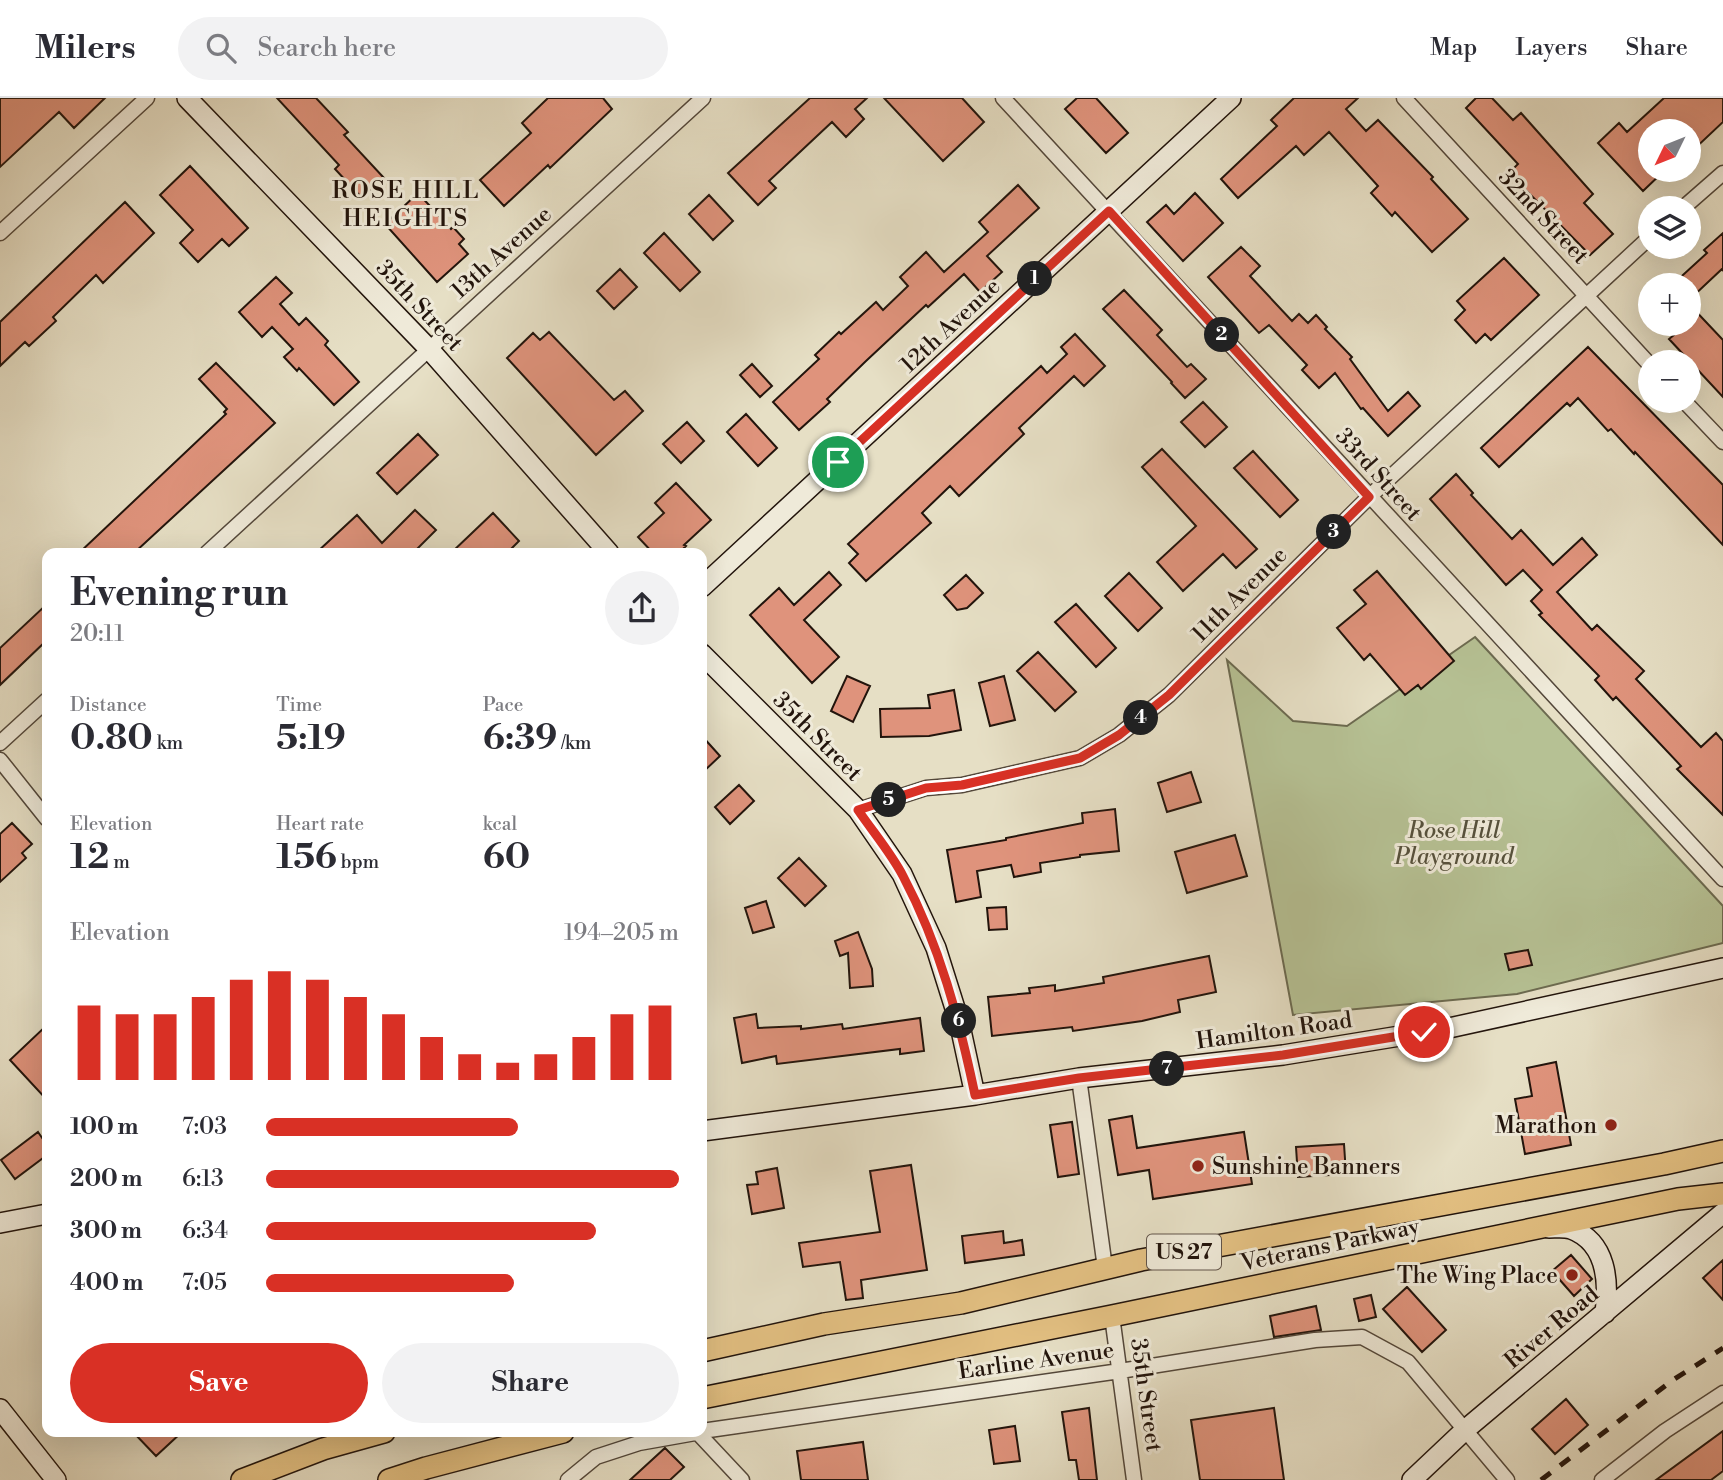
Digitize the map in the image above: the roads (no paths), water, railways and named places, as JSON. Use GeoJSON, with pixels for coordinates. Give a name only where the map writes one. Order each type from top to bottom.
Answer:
{"type":"FeatureCollection","features":[{"type":"Feature","properties":{"kind":"main road","name":"Veterans Parkway"},"geometry":{"type":"LineString","coordinates":[[707,1350],[824,1324],[961,1303],[1154,1257],[1723,1151]]}},
{"type":"Feature","properties":{"kind":"main road","name":"Veterans Parkway"},"geometry":{"type":"LineString","coordinates":[[707,1397],[1112,1317],[1678,1199],[1723,1194]]}},
{"type":"Feature","properties":{"kind":"main road"},"geometry":{"type":"LineString","coordinates":[[242,1480],[323,1449],[366,1437]]}},
{"type":"Feature","properties":{"kind":"main road"},"geometry":{"type":"LineString","coordinates":[[389,1480],[544,1437]]}},
{"type":"Feature","properties":{"kind":"street"},"geometry":{"type":"LineString","coordinates":[[0,233],[147,98]]}},
{"type":"Feature","properties":{"kind":"street","name":"35th Street"},"geometry":{"type":"LineString","coordinates":[[187,98],[429,349],[605,548]]}},
{"type":"Feature","properties":{"kind":"street","name":"13th Avenue"},"geometry":{"type":"LineString","coordinates":[[212,548],[703,98]]}},
{"type":"Feature","properties":{"kind":"street","name":"33rd Street"},"geometry":{"type":"LineString","coordinates":[[1003,98],[1723,879]]}},
{"type":"Feature","properties":{"kind":"street","name":"12th Avenue"},"geometry":{"type":"LineString","coordinates":[[707,582],[1231,98]]}},
{"type":"Feature","properties":{"kind":"street","name":"32nd Street"},"geometry":{"type":"LineString","coordinates":[[1404,98],[1638,352]]}},
{"type":"Feature","properties":{"kind":"street"},"geometry":{"type":"LineString","coordinates":[[1697,196],[1723,173]]}},
{"type":"Feature","properties":{"kind":"street","name":"11th Avenue"},"geometry":{"type":"LineString","coordinates":[[858,810],[926,788],[962,785],[1080,758],[1119,735],[1169,695],[1369,497],[1638,248]]}},
{"type":"Feature","properties":{"kind":"street"},"geometry":{"type":"LineString","coordinates":[[1695,413],[1723,442]]}},
{"type":"Feature","properties":{"kind":"street","name":"35th Street"},"geometry":{"type":"LineString","coordinates":[[707,659],[858,810],[902,874],[936,948],[960,1021],[975,1095]]}},
{"type":"Feature","properties":{"kind":"street"},"geometry":{"type":"LineString","coordinates":[[0,743],[42,705]]}},
{"type":"Feature","properties":{"kind":"street"},"geometry":{"type":"LineString","coordinates":[[0,760],[42,813]]}},
{"type":"Feature","properties":{"kind":"street","name":"Hamilton Road"},"geometry":{"type":"LineString","coordinates":[[707,1130],[975,1095],[1079,1078],[1283,1055],[1449,1028],[1723,968]]}},
{"type":"Feature","properties":{"kind":"street"},"geometry":{"type":"LineString","coordinates":[[1079,1078],[1105,1268]]}},
{"type":"Feature","properties":{"kind":"street","name":"River Road"},"geometry":{"type":"LineString","coordinates":[[1412,1480],[1466,1429],[1723,1213]]}},
{"type":"Feature","properties":{"kind":"street"},"geometry":{"type":"LineString","coordinates":[[0,1223],[42,1215]]}},
{"type":"Feature","properties":{"kind":"street"},"geometry":{"type":"LineString","coordinates":[[1538,1228],[1570,1228],[1597,1250],[1605,1266],[1608,1289],[1605,1313]]}},
{"type":"Feature","properties":{"kind":"street","name":"35th Street"},"geometry":{"type":"LineString","coordinates":[[1112,1317],[1134,1480]]}},
{"type":"Feature","properties":{"kind":"street","name":"Earline Avenue"},"geometry":{"type":"LineString","coordinates":[[707,1431],[1315,1340],[1362,1337],[1408,1362],[1466,1429]]}},
{"type":"Feature","properties":{"kind":"street"},"geometry":{"type":"LineString","coordinates":[[1602,1480],[1665,1431],[1723,1393]]}},
{"type":"Feature","properties":{"kind":"street"},"geometry":{"type":"LineString","coordinates":[[0,1409],[56,1480]]}},
{"type":"Feature","properties":{"kind":"street"},"geometry":{"type":"LineString","coordinates":[[1466,1429],[1507,1480]]}},
{"type":"Feature","properties":{"kind":"street","name":"Earline Avenue"},"geometry":{"type":"LineString","coordinates":[[568,1480],[596,1457],[639,1443],[672,1437]]}},
{"type":"Feature","properties":{"kind":"street"},"geometry":{"type":"LineString","coordinates":[[704,1437],[742,1480]]}},
{"type":"Feature","properties":{"kind":"railway"},"geometry":{"type":"LineString","coordinates":[[1541,1480],[1673,1380],[1723,1348]]}},
{"type":"Feature","properties":{"kind":"place","name":"Marathon"},"geometry":{"type":"Point","coordinates":[1611,1125]}},
{"type":"Feature","properties":{"kind":"place","name":"Sunshine Banners"},"geometry":{"type":"Point","coordinates":[1198,1166]}},
{"type":"Feature","properties":{"kind":"place","name":"The Wing Place"},"geometry":{"type":"Point","coordinates":[1572,1275]}},
{"type":"Feature","properties":{"kind":"district","name":"ROSE HILL HEIGHTS"},"geometry":{"type":"Point","coordinates":[406,204]}},
{"type":"Feature","properties":{"kind":"park label","name":"Rose Hill Playground"},"geometry":{"type":"Point","coordinates":[1454,843]}}]}
